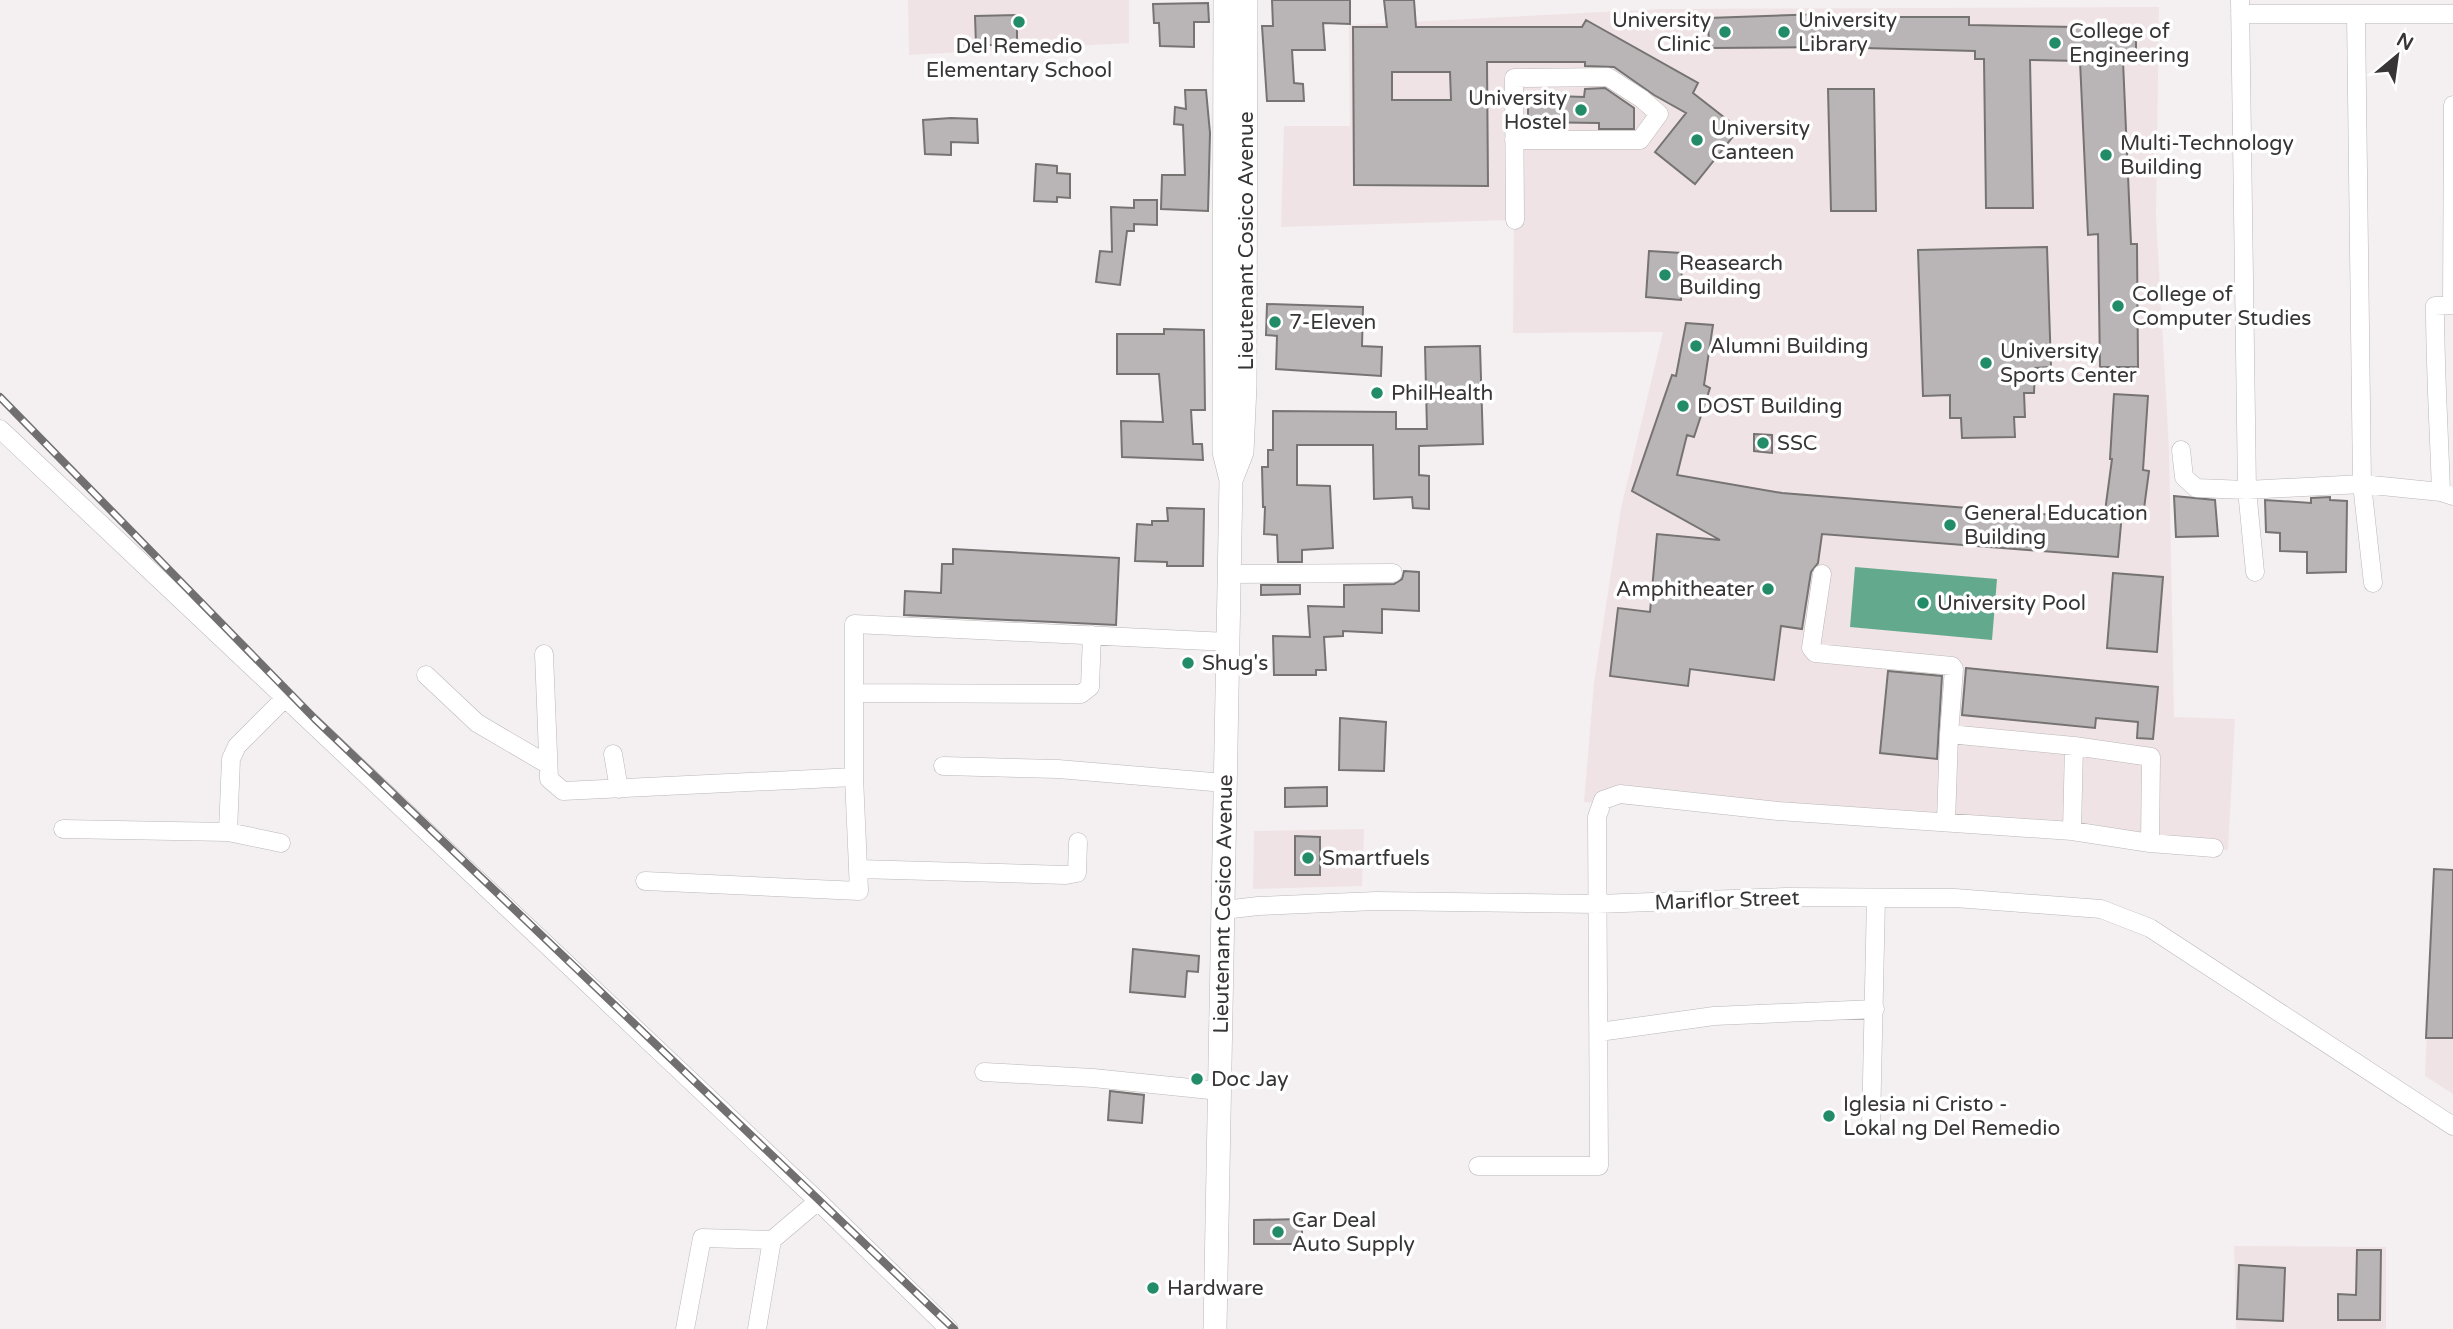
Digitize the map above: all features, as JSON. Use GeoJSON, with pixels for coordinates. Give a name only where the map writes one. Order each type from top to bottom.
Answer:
{"type":"FeatureCollection","features":[{"type":"Feature","properties":{"kind":"main road","name":"Lieutenant Cosico Avenue"},"geometry":{"type":"LineString","coordinates":[[1215,1329],[1231,480],[1224,452],[1225,0]]}},
{"type":"Feature","properties":{"kind":"main road","name":"Lieutenant Cosico Avenue"},"geometry":{"type":"LineString","coordinates":[[1231,480],[1242,452],[1245,386],[1246,0]]}},
{"type":"Feature","properties":{"kind":"street"},"geometry":{"type":"LineString","coordinates":[[2255,572],[2247,490],[2240,7],[2356,15],[2453,14]]}},
{"type":"Feature","properties":{"kind":"street"},"geometry":{"type":"LineString","coordinates":[[2356,15],[2362,484],[2374,583]]}},
{"type":"Feature","properties":{"kind":"street"},"geometry":{"type":"LineString","coordinates":[[1514,140],[1640,140],[1659,114],[1642,99],[1608,77],[1514,78],[1514,140],[1515,220]]}},
{"type":"Feature","properties":{"kind":"street"},"geometry":{"type":"LineString","coordinates":[[2180,450],[2184,477],[2196,488],[2247,490],[2362,484],[2447,494],[2446,411],[2435,382],[2435,306],[2453,305],[2453,105]]}},
{"type":"Feature","properties":{"kind":"street"},"geometry":{"type":"LineString","coordinates":[[0,429],[818,1201],[949,1329]]}},
{"type":"Feature","properties":{"kind":"street"},"geometry":{"type":"LineString","coordinates":[[1229,574],[1393,573]]}},
{"type":"Feature","properties":{"kind":"street"},"geometry":{"type":"LineString","coordinates":[[1822,574],[1811,648],[1815,653],[1952,666],[1955,673],[1949,734],[1946,822]]}},
{"type":"Feature","properties":{"kind":"street"},"geometry":{"type":"LineString","coordinates":[[645,881],[859,891],[854,777],[854,624],[1228,642]]}},
{"type":"Feature","properties":{"kind":"street"},"geometry":{"type":"LineString","coordinates":[[855,693],[1081,694],[1090,687],[1092,635]]}},
{"type":"Feature","properties":{"kind":"street"},"geometry":{"type":"LineString","coordinates":[[544,654],[549,779],[564,791],[854,777]]}},
{"type":"Feature","properties":{"kind":"street"},"geometry":{"type":"LineString","coordinates":[[426,675],[477,723],[547,764]]}},
{"type":"Feature","properties":{"kind":"street"},"geometry":{"type":"LineString","coordinates":[[228,832],[231,758],[237,746],[284,699]]}},
{"type":"Feature","properties":{"kind":"street"},"geometry":{"type":"LineString","coordinates":[[1949,734],[2074,746],[2151,757],[2150,842]]}},
{"type":"Feature","properties":{"kind":"street"},"geometry":{"type":"LineString","coordinates":[[2072,831],[2074,746]]}},
{"type":"Feature","properties":{"kind":"street"},"geometry":{"type":"LineString","coordinates":[[613,754],[619,789]]}},
{"type":"Feature","properties":{"kind":"street"},"geometry":{"type":"LineString","coordinates":[[943,766],[1072,770],[1225,783]]}},
{"type":"Feature","properties":{"kind":"street"},"geometry":{"type":"LineString","coordinates":[[1478,1166],[1598,1166],[1597,817],[1603,800],[1620,794],[1778,811],[2072,831],[2214,848]]}},
{"type":"Feature","properties":{"kind":"street"},"geometry":{"type":"LineString","coordinates":[[63,829],[228,832],[281,843]]}},
{"type":"Feature","properties":{"kind":"street"},"geometry":{"type":"LineString","coordinates":[[858,869],[1066,875],[1077,873],[1078,842]]}},
{"type":"Feature","properties":{"kind":"street","name":"Mariflor Street"},"geometry":{"type":"LineString","coordinates":[[1224,910],[1376,901],[1597,904],[1786,897],[1955,898],[2101,909],[2150,928],[2453,1126]]}},
{"type":"Feature","properties":{"kind":"street"},"geometry":{"type":"LineString","coordinates":[[1871,1126],[1876,898]]}},
{"type":"Feature","properties":{"kind":"street"},"geometry":{"type":"LineString","coordinates":[[1598,1032],[1714,1016],[1875,1009]]}},
{"type":"Feature","properties":{"kind":"street"},"geometry":{"type":"LineString","coordinates":[[984,1072],[1093,1078],[1220,1091]]}},
{"type":"Feature","properties":{"kind":"street"},"geometry":{"type":"LineString","coordinates":[[757,1329],[772,1240],[818,1201]]}},
{"type":"Feature","properties":{"kind":"street"},"geometry":{"type":"LineString","coordinates":[[685,1329],[702,1237],[772,1240]]}},
{"type":"Feature","properties":{"kind":"shaded area","name":"Del Remedio Elementary School"},"geometry":{"type":"Polygon","coordinates":[[[908,0],[1129,0],[1129,43],[909,55],[908,0]]]}},
{"type":"Feature","properties":{"kind":"shaded area"},"geometry":{"type":"Polygon","coordinates":[[[2159,7],[2156,217],[2169,449],[2174,717],[2235,719],[2228,850],[1584,802],[1594,683],[1621,508],[1663,332],[1513,333],[1514,220],[1281,227],[1284,126],[1350,126],[1349,25],[1661,9],[2159,7]]]}},
{"type":"Feature","properties":{"kind":"shaded area","name":"University Pool"},"geometry":{"type":"Polygon","coordinates":[[[1855,567],[1997,579],[1992,640],[1850,627],[1855,567]]]}},
{"type":"Feature","properties":{"kind":"shaded area","name":"Smartfuels"},"geometry":{"type":"Polygon","coordinates":[[[1364,829],[1362,886],[1253,889],[1254,831],[1364,829]]]}},
{"type":"Feature","properties":{"kind":"shaded area"},"geometry":{"type":"Polygon","coordinates":[[[2434,869],[2453,870],[2453,1094],[2425,1076],[2434,869]]]}},
{"type":"Feature","properties":{"kind":"shaded area"},"geometry":{"type":"Polygon","coordinates":[[[2234,1246],[2386,1247],[2386,1329],[2236,1329],[2234,1246]]]}},
{"type":"Feature","properties":{"kind":"building"},"geometry":{"type":"Polygon","coordinates":[[[1272,0],[1350,0],[1350,24],[1323,23],[1325,50],[1292,50],[1294,83],[1303,84],[1304,101],[1267,101],[1262,26],[1273,26],[1272,0]]]}},
{"type":"Feature","properties":{"kind":"building"},"geometry":{"type":"Polygon","coordinates":[[[1384,0],[1414,0],[1416,27],[1582,27],[1586,20],[1698,83],[1693,93],[1739,129],[1695,184],[1655,152],[1686,113],[1614,67],[1585,66],[1585,62],[1487,62],[1488,186],[1354,185],[1353,27],[1387,27],[1384,0]],[[1392,72],[1392,100],[1451,100],[1450,72],[1392,72]]]}},
{"type":"Feature","properties":{"kind":"building"},"geometry":{"type":"Polygon","coordinates":[[[1208,3],[1209,22],[1194,22],[1194,47],[1160,46],[1159,23],[1154,23],[1153,4],[1208,3]]]}},
{"type":"Feature","properties":{"kind":"building"},"geometry":{"type":"Polygon","coordinates":[[[1822,14],[1822,17],[1969,17],[1969,25],[2136,28],[2136,62],[2123,61],[2131,244],[2137,244],[2138,367],[2100,367],[2098,234],[2088,235],[2080,61],[2030,60],[2033,208],[1986,208],[1984,59],[1975,59],[1975,51],[1827,47],[1709,48],[1708,18],[1822,14]]]}},
{"type":"Feature","properties":{"kind":"building"},"geometry":{"type":"Polygon","coordinates":[[[1017,15],[1017,45],[976,45],[975,16],[1017,15]]]}},
{"type":"Feature","properties":{"kind":"building","name":"University Hostel"},"geometry":{"type":"Polygon","coordinates":[[[1605,88],[1634,108],[1634,129],[1599,129],[1599,123],[1528,122],[1528,95],[1584,97],[1585,89],[1605,88]]]}},
{"type":"Feature","properties":{"kind":"building"},"geometry":{"type":"Polygon","coordinates":[[[1828,89],[1874,89],[1876,211],[1831,211],[1828,89]]]}},
{"type":"Feature","properties":{"kind":"building"},"geometry":{"type":"Polygon","coordinates":[[[1185,90],[1206,90],[1210,133],[1208,211],[1161,209],[1162,175],[1185,175],[1183,125],[1174,124],[1175,107],[1186,109],[1185,90]]]}},
{"type":"Feature","properties":{"kind":"building"},"geometry":{"type":"Polygon","coordinates":[[[977,119],[978,143],[951,142],[951,155],[925,154],[923,120],[977,119]]]}},
{"type":"Feature","properties":{"kind":"building"},"geometry":{"type":"Polygon","coordinates":[[[1036,164],[1057,166],[1057,173],[1070,174],[1070,198],[1057,197],[1057,202],[1034,201],[1036,164]]]}},
{"type":"Feature","properties":{"kind":"building"},"geometry":{"type":"Polygon","coordinates":[[[1134,200],[1157,200],[1157,225],[1134,224],[1134,231],[1127,231],[1120,285],[1096,282],[1100,251],[1112,252],[1111,207],[1134,208],[1134,200]]]}},
{"type":"Feature","properties":{"kind":"building","name":"University Sports Center"},"geometry":{"type":"Polygon","coordinates":[[[2047,247],[2051,367],[2035,368],[2034,393],[2024,393],[2025,417],[2014,417],[2015,437],[1962,438],[1961,418],[1950,418],[1950,395],[1923,396],[1918,250],[2047,247]]]}},
{"type":"Feature","properties":{"kind":"building","name":"Reasearch Building"},"geometry":{"type":"Polygon","coordinates":[[[1649,251],[1682,253],[1681,300],[1646,297],[1649,251]]]}},
{"type":"Feature","properties":{"kind":"building"},"geometry":{"type":"Polygon","coordinates":[[[1267,304],[1363,307],[1362,346],[1382,347],[1381,376],[1276,369],[1277,336],[1266,335],[1267,304]]]}},
{"type":"Feature","properties":{"kind":"building"},"geometry":{"type":"Polygon","coordinates":[[[1686,323],[1713,325],[1704,385],[1710,388],[1694,437],[1687,435],[1677,475],[1782,493],[2104,519],[2112,459],[2114,394],[2148,396],[2143,470],[2149,471],[2143,516],[2122,513],[2118,557],[1822,534],[1818,563],[1811,572],[1802,629],[1781,626],[1774,680],[1690,669],[1688,686],[1610,676],[1618,608],[1650,612],[1657,534],[1720,540],[1632,491],[1672,375],[1676,376],[1686,323]]]}},
{"type":"Feature","properties":{"kind":"building"},"geometry":{"type":"Polygon","coordinates":[[[1164,329],[1204,330],[1205,410],[1191,410],[1193,444],[1202,444],[1203,460],[1122,457],[1121,421],[1163,422],[1159,374],[1117,374],[1117,334],[1164,334],[1164,329]]]}},
{"type":"Feature","properties":{"kind":"building"},"geometry":{"type":"Polygon","coordinates":[[[1480,346],[1483,444],[1419,446],[1419,475],[1429,476],[1429,509],[1413,508],[1412,497],[1374,499],[1373,445],[1297,445],[1297,485],[1330,486],[1333,548],[1302,550],[1302,562],[1278,562],[1277,535],[1264,534],[1263,507],[1262,467],[1268,467],[1268,450],[1273,450],[1273,411],[1396,412],[1396,429],[1427,429],[1425,347],[1480,346]]]}},
{"type":"Feature","properties":{"kind":"building","name":"SSC"},"geometry":{"type":"Polygon","coordinates":[[[1754,434],[1772,435],[1772,453],[1754,451],[1754,434]]]}},
{"type":"Feature","properties":{"kind":"building"},"geometry":{"type":"Polygon","coordinates":[[[2174,496],[2215,500],[2218,536],[2176,537],[2174,496]]]}},
{"type":"Feature","properties":{"kind":"building"},"geometry":{"type":"Polygon","coordinates":[[[2330,497],[2330,500],[2347,501],[2346,572],[2307,573],[2307,552],[2280,551],[2280,533],[2266,532],[2265,500],[2311,503],[2311,498],[2330,497]]]}},
{"type":"Feature","properties":{"kind":"building"},"geometry":{"type":"Polygon","coordinates":[[[1167,508],[1204,509],[1203,566],[1167,566],[1167,562],[1135,561],[1137,524],[1152,525],[1152,521],[1168,521],[1167,508]]]}},
{"type":"Feature","properties":{"kind":"building"},"geometry":{"type":"Polygon","coordinates":[[[953,549],[1119,558],[1116,625],[904,615],[905,591],[941,593],[942,564],[953,564],[953,549]]]}},
{"type":"Feature","properties":{"kind":"building"},"geometry":{"type":"Polygon","coordinates":[[[1404,571],[1419,572],[1419,611],[1382,609],[1382,633],[1343,631],[1343,636],[1324,637],[1326,670],[1316,670],[1316,675],[1274,675],[1273,636],[1310,637],[1308,606],[1344,607],[1344,585],[1394,584],[1402,579],[1404,571]]]}},
{"type":"Feature","properties":{"kind":"building"},"geometry":{"type":"Polygon","coordinates":[[[2113,573],[2163,577],[2157,652],[2107,648],[2113,573]]]}},
{"type":"Feature","properties":{"kind":"building"},"geometry":{"type":"Polygon","coordinates":[[[1261,585],[1300,585],[1300,594],[1261,595],[1261,585]]]}},
{"type":"Feature","properties":{"kind":"building"},"geometry":{"type":"Polygon","coordinates":[[[1966,668],[2158,687],[2153,739],[2137,738],[2138,722],[2096,718],[2095,728],[1962,715],[1966,668]]]}},
{"type":"Feature","properties":{"kind":"building"},"geometry":{"type":"Polygon","coordinates":[[[1888,671],[1942,676],[1937,759],[1880,753],[1888,671]]]}},
{"type":"Feature","properties":{"kind":"building"},"geometry":{"type":"Polygon","coordinates":[[[1340,718],[1386,722],[1384,771],[1339,770],[1340,718]]]}},
{"type":"Feature","properties":{"kind":"building"},"geometry":{"type":"Polygon","coordinates":[[[1327,787],[1327,806],[1285,807],[1285,788],[1327,787]]]}},
{"type":"Feature","properties":{"kind":"building"},"geometry":{"type":"Polygon","coordinates":[[[1295,836],[1320,837],[1320,875],[1295,875],[1295,836]]]}},
{"type":"Feature","properties":{"kind":"building"},"geometry":{"type":"Polygon","coordinates":[[[2434,869],[2453,870],[2453,1038],[2426,1038],[2434,869]]]}},
{"type":"Feature","properties":{"kind":"building"},"geometry":{"type":"Polygon","coordinates":[[[1133,949],[1199,956],[1198,972],[1187,971],[1185,997],[1130,992],[1133,949]]]}},
{"type":"Feature","properties":{"kind":"building"},"geometry":{"type":"Polygon","coordinates":[[[1110,1091],[1144,1095],[1142,1123],[1108,1120],[1110,1091]]]}},
{"type":"Feature","properties":{"kind":"building","name":"Car Deal Auto Supply"},"geometry":{"type":"Polygon","coordinates":[[[1302,1219],[1302,1244],[1254,1244],[1254,1220],[1302,1219]]]}},
{"type":"Feature","properties":{"kind":"building"},"geometry":{"type":"Polygon","coordinates":[[[2357,1250],[2381,1250],[2380,1320],[2338,1320],[2338,1294],[2356,1295],[2357,1250]]]}},
{"type":"Feature","properties":{"kind":"building"},"geometry":{"type":"Polygon","coordinates":[[[2239,1265],[2285,1268],[2283,1321],[2237,1319],[2239,1265]]]}},
{"type":"Feature","properties":{"kind":"railway"},"geometry":{"type":"LineString","coordinates":[[0,397],[315,719],[954,1329]]}},
{"type":"Feature","properties":{"kind":"place","name":"Del Remedio Elementary School"},"geometry":{"type":"Point","coordinates":[1019,22]}},
{"type":"Feature","properties":{"kind":"place","name":"University Clinic"},"geometry":{"type":"Point","coordinates":[1725,32]}},
{"type":"Feature","properties":{"kind":"place","name":"University Library"},"geometry":{"type":"Point","coordinates":[1784,32]}},
{"type":"Feature","properties":{"kind":"place","name":"College of Engineering"},"geometry":{"type":"Point","coordinates":[2055,43]}},
{"type":"Feature","properties":{"kind":"place","name":"University Hostel"},"geometry":{"type":"Point","coordinates":[1581,110]}},
{"type":"Feature","properties":{"kind":"place","name":"University Canteen"},"geometry":{"type":"Point","coordinates":[1697,140]}},
{"type":"Feature","properties":{"kind":"place","name":"Multi-Technology Building"},"geometry":{"type":"Point","coordinates":[2106,155]}},
{"type":"Feature","properties":{"kind":"place","name":"Reasearch Building"},"geometry":{"type":"Point","coordinates":[1665,275]}},
{"type":"Feature","properties":{"kind":"place","name":"College of Computer Studies"},"geometry":{"type":"Point","coordinates":[2118,306]}},
{"type":"Feature","properties":{"kind":"place","name":"7-Eleven"},"geometry":{"type":"Point","coordinates":[1275,322]}},
{"type":"Feature","properties":{"kind":"place","name":"Alumni Building"},"geometry":{"type":"Point","coordinates":[1696,346]}},
{"type":"Feature","properties":{"kind":"place","name":"University Sports Center"},"geometry":{"type":"Point","coordinates":[1986,363]}},
{"type":"Feature","properties":{"kind":"place","name":"PhilHealth"},"geometry":{"type":"Point","coordinates":[1377,393]}},
{"type":"Feature","properties":{"kind":"place","name":"DOST Building"},"geometry":{"type":"Point","coordinates":[1683,406]}},
{"type":"Feature","properties":{"kind":"place","name":"SSC"},"geometry":{"type":"Point","coordinates":[1763,443]}},
{"type":"Feature","properties":{"kind":"place","name":"General Education Building"},"geometry":{"type":"Point","coordinates":[1950,525]}},
{"type":"Feature","properties":{"kind":"place","name":"Amphitheater"},"geometry":{"type":"Point","coordinates":[1768,589]}},
{"type":"Feature","properties":{"kind":"place","name":"University Pool"},"geometry":{"type":"Point","coordinates":[1923,603]}},
{"type":"Feature","properties":{"kind":"place","name":"Shug's"},"geometry":{"type":"Point","coordinates":[1188,663]}},
{"type":"Feature","properties":{"kind":"place","name":"Smartfuels"},"geometry":{"type":"Point","coordinates":[1308,858]}},
{"type":"Feature","properties":{"kind":"place","name":"Doc Jay"},"geometry":{"type":"Point","coordinates":[1197,1079]}},
{"type":"Feature","properties":{"kind":"place","name":"Iglesia ni Cristo - Lokal ng Del Remedio"},"geometry":{"type":"Point","coordinates":[1829,1116]}},
{"type":"Feature","properties":{"kind":"place","name":"Car Deal Auto Supply"},"geometry":{"type":"Point","coordinates":[1278,1232]}},
{"type":"Feature","properties":{"kind":"place","name":"Hardware"},"geometry":{"type":"Point","coordinates":[1153,1288]}}]}
